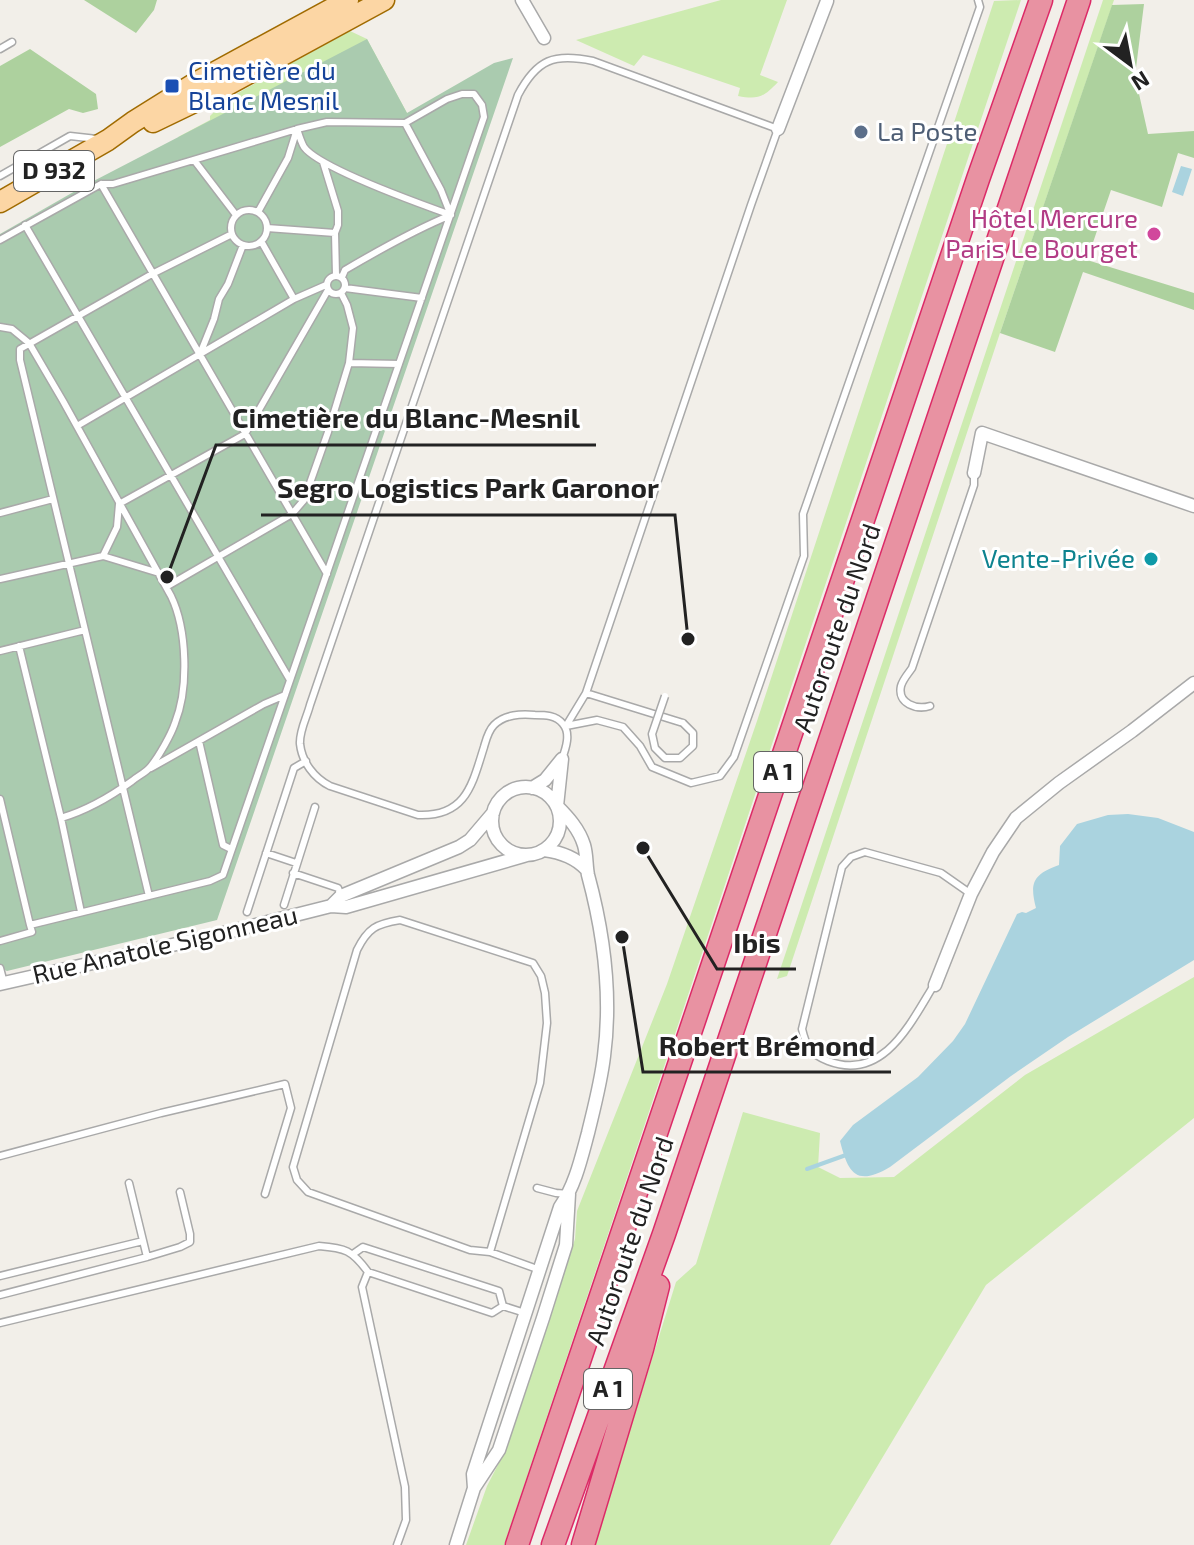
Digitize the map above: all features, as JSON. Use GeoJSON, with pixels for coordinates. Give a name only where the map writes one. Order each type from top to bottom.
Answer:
{"type":"FeatureCollection","features":[{"type":"Feature","properties":{"kind":"highway","name":"Autoroute du Nord"},"geometry":{"type":"LineString","coordinates":[[517,1545],[1041,0]]}},
{"type":"Feature","properties":{"kind":"highway","name":"Autoroute du Nord"},"geometry":{"type":"LineString","coordinates":[[553,1545],[664,1234],[1079,0]]}},
{"type":"Feature","properties":{"kind":"highway"},"geometry":{"type":"LineString","coordinates":[[583,1545],[662,1273],[664,1234]]}},
{"type":"Feature","properties":{"kind":"main road","name":"D 932"},"geometry":{"type":"LineString","coordinates":[[0,202],[108,140],[197,82],[348,0]]}},
{"type":"Feature","properties":{"kind":"main road","name":"D 932"},"geometry":{"type":"LineString","coordinates":[[108,140],[179,110],[384,0]]}},
{"type":"Feature","properties":{"kind":"street"},"geometry":{"type":"LineString","coordinates":[[522,0],[544,38]]}},
{"type":"Feature","properties":{"kind":"street"},"geometry":{"type":"LineString","coordinates":[[778,129],[828,1]]}},
{"type":"Feature","properties":{"kind":"street"},"geometry":{"type":"LineString","coordinates":[[974,473],[982,433],[1194,506]]}},
{"type":"Feature","properties":{"kind":"street"},"geometry":{"type":"LineString","coordinates":[[935,985],[971,894],[993,852],[1016,818],[1194,683]]}},
{"type":"Feature","properties":{"kind":"street"},"geometry":{"type":"LineString","coordinates":[[532,788],[545,780],[562,759]]}},
{"type":"Feature","properties":{"kind":"street"},"geometry":{"type":"LineString","coordinates":[[474,1488],[473,1474],[525,1313],[560,1207],[569,1194],[583,1151],[604,1058],[607,1033],[605,965],[599,915],[586,869],[585,846],[570,819],[557,806],[550,797],[532,788],[512,790],[497,804],[492,824],[500,842],[517,854],[527,855],[552,844],[560,825],[557,806],[562,759]]}},
{"type":"Feature","properties":{"kind":"street","name":"Rue Anatole Sigonneau"},"geometry":{"type":"LineString","coordinates":[[2,984],[212,936],[336,901],[459,847],[470,840],[493,813]]}},
{"type":"Feature","properties":{"kind":"street"},"geometry":{"type":"LineString","coordinates":[[544,850],[578,860],[586,869]]}},
{"type":"Feature","properties":{"kind":"street","name":"Rue Anatole Sigonneau"},"geometry":{"type":"LineString","coordinates":[[336,901],[346,907],[527,855]]}},
{"type":"Feature","properties":{"kind":"street"},"geometry":{"type":"LineString","coordinates":[[456,1545],[474,1488],[499,1450],[543,1318],[566,1245],[569,1194]]}},
{"type":"Feature","properties":{"kind":"street"},"geometry":{"type":"LineString","coordinates":[[540,1270],[557,1274]]}},
{"type":"Feature","properties":{"kind":"street"},"geometry":{"type":"LineString","coordinates":[[525,1313],[543,1318]]}},
{"type":"Feature","properties":{"kind":"lane"},"geometry":{"type":"LineString","coordinates":[[566,726],[597,720],[623,727],[640,746],[652,767],[691,783],[720,776],[734,757],[804,556],[803,514],[980,7],[978,0]]}},
{"type":"Feature","properties":{"kind":"lane"},"geometry":{"type":"LineString","coordinates":[[0,49],[12,42]]}},
{"type":"Feature","properties":{"kind":"lane"},"geometry":{"type":"LineString","coordinates":[[562,759],[566,747],[566,726],[586,693],[778,129],[578,58],[557,58],[546,62],[535,70],[518,95],[310,705],[300,743],[306,761],[320,781],[418,815],[431,816],[445,813],[463,797],[471,786],[488,735],[501,720],[518,714],[551,716],[566,726]]}},
{"type":"Feature","properties":{"kind":"lane"},"geometry":{"type":"LineString","coordinates":[[0,240],[101,184],[113,184],[297,129],[327,122],[405,123],[462,94],[474,94],[482,105],[484,117],[223,875],[30,925]]}},
{"type":"Feature","properties":{"kind":"lane"},"geometry":{"type":"LineString","coordinates":[[405,123],[451,215]]}},
{"type":"Feature","properties":{"kind":"lane"},"geometry":{"type":"LineString","coordinates":[[297,129],[304,147],[323,162],[451,215]]}},
{"type":"Feature","properties":{"kind":"lane"},"geometry":{"type":"LineString","coordinates":[[258,212],[288,158],[297,129]]}},
{"type":"Feature","properties":{"kind":"lane"},"geometry":{"type":"LineString","coordinates":[[0,176],[70,136],[108,140]]}},
{"type":"Feature","properties":{"kind":"lane"},"geometry":{"type":"LineString","coordinates":[[194,160],[236,215]]}},
{"type":"Feature","properties":{"kind":"lane"},"geometry":{"type":"LineString","coordinates":[[166,587],[292,514],[304,500],[349,363],[353,328],[343,291],[345,282],[339,276],[335,233],[338,211],[323,162]]}},
{"type":"Feature","properties":{"kind":"lane"},"geometry":{"type":"LineString","coordinates":[[101,184],[327,574]]}},
{"type":"Feature","properties":{"kind":"lane"},"geometry":{"type":"LineString","coordinates":[[246,210],[258,212],[267,228],[261,241],[243,245],[236,241],[231,224],[236,215],[246,210]]}},
{"type":"Feature","properties":{"kind":"lane"},"geometry":{"type":"LineString","coordinates":[[119,504],[245,434],[327,287],[328,280],[422,227],[451,215]]}},
{"type":"Feature","properties":{"kind":"lane"},"geometry":{"type":"LineString","coordinates":[[25,225],[290,680]]}},
{"type":"Feature","properties":{"kind":"lane"},"geometry":{"type":"LineString","coordinates":[[267,228],[335,233]]}},
{"type":"Feature","properties":{"kind":"lane"},"geometry":{"type":"LineString","coordinates":[[149,896],[20,360],[20,349],[152,274],[232,234]]}},
{"type":"Feature","properties":{"kind":"lane"},"geometry":{"type":"LineString","coordinates":[[261,241],[294,299]]}},
{"type":"Feature","properties":{"kind":"lane"},"geometry":{"type":"LineString","coordinates":[[200,354],[219,299],[243,245]]}},
{"type":"Feature","properties":{"kind":"lane"},"geometry":{"type":"LineString","coordinates":[[327,287],[336,294],[343,291],[422,298]]}},
{"type":"Feature","properties":{"kind":"lane"},"geometry":{"type":"LineString","coordinates":[[77,426],[294,299],[327,287]]}},
{"type":"Feature","properties":{"kind":"lane"},"geometry":{"type":"LineString","coordinates":[[0,327],[12,329],[29,343],[177,608],[184,685],[176,722],[150,768]]}},
{"type":"Feature","properties":{"kind":"lane"},"geometry":{"type":"LineString","coordinates":[[349,363],[399,364]]}},
{"type":"Feature","properties":{"kind":"lane"},"geometry":{"type":"LineString","coordinates":[[930,706],[921,708],[905,701],[900,693],[902,682],[917,654],[974,485],[974,473]]}},
{"type":"Feature","properties":{"kind":"lane"},"geometry":{"type":"LineString","coordinates":[[0,513],[53,499]]}},
{"type":"Feature","properties":{"kind":"lane"},"geometry":{"type":"LineString","coordinates":[[103,556],[117,527],[119,504]]}},
{"type":"Feature","properties":{"kind":"lane"},"geometry":{"type":"LineString","coordinates":[[0,579],[103,556],[159,573]]}},
{"type":"Feature","properties":{"kind":"lane"},"geometry":{"type":"LineString","coordinates":[[0,651],[85,630]]}},
{"type":"Feature","properties":{"kind":"lane"},"geometry":{"type":"LineString","coordinates":[[19,646],[81,912]]}},
{"type":"Feature","properties":{"kind":"lane"},"geometry":{"type":"LineString","coordinates":[[586,693],[683,723],[693,733],[693,746],[680,758],[665,758],[655,748],[652,734],[665,696]]}},
{"type":"Feature","properties":{"kind":"lane"},"geometry":{"type":"LineString","coordinates":[[61,818],[104,801],[150,768],[285,695]]}},
{"type":"Feature","properties":{"kind":"lane"},"geometry":{"type":"LineString","coordinates":[[199,741],[223,845],[231,849]]}},
{"type":"Feature","properties":{"kind":"lane"},"geometry":{"type":"LineString","coordinates":[[247,912],[294,768],[306,761]]}},
{"type":"Feature","properties":{"kind":"lane"},"geometry":{"type":"LineString","coordinates":[[0,799],[32,932],[0,941]]}},
{"type":"Feature","properties":{"kind":"lane"},"geometry":{"type":"LineString","coordinates":[[284,905],[315,807]]}},
{"type":"Feature","properties":{"kind":"lane"},"geometry":{"type":"LineString","coordinates":[[935,985],[904,1034],[884,1054],[856,1066],[838,1065],[816,1056],[805,1043],[802,1029],[842,867],[851,857],[865,852],[941,873],[971,894]]}},
{"type":"Feature","properties":{"kind":"lane"},"geometry":{"type":"LineString","coordinates":[[266,853],[296,863]]}},
{"type":"Feature","properties":{"kind":"lane"},"geometry":{"type":"LineString","coordinates":[[293,873],[338,888],[336,901]]}},
{"type":"Feature","properties":{"kind":"lane"},"geometry":{"type":"LineString","coordinates":[[490,1252],[540,1083],[547,1023],[541,976],[533,963],[400,920],[382,923],[367,932],[357,950],[293,1167],[295,1175],[308,1192],[470,1250],[490,1252],[540,1270]]}},
{"type":"Feature","properties":{"kind":"lane"},"geometry":{"type":"LineString","coordinates":[[0,968],[2,984]]}},
{"type":"Feature","properties":{"kind":"lane"},"geometry":{"type":"LineString","coordinates":[[0,1156],[285,1084],[291,1108],[265,1194]]}},
{"type":"Feature","properties":{"kind":"lane"},"geometry":{"type":"LineString","coordinates":[[129,1183],[147,1257]]}},
{"type":"Feature","properties":{"kind":"lane"},"geometry":{"type":"LineString","coordinates":[[537,1188],[569,1194]]}},
{"type":"Feature","properties":{"kind":"lane"},"geometry":{"type":"LineString","coordinates":[[0,1295],[147,1257],[190,1242],[180,1192]]}},
{"type":"Feature","properties":{"kind":"lane"},"geometry":{"type":"LineString","coordinates":[[0,1276],[143,1241]]}},
{"type":"Feature","properties":{"kind":"lane"},"geometry":{"type":"LineString","coordinates":[[0,1323],[319,1246],[343,1248],[357,1257],[368,1272],[492,1313],[503,1306]]}},
{"type":"Feature","properties":{"kind":"lane"},"geometry":{"type":"LineString","coordinates":[[353,1254],[363,1247],[499,1291],[503,1306]]}},
{"type":"Feature","properties":{"kind":"lane"},"geometry":{"type":"LineString","coordinates":[[368,1272],[362,1287],[405,1487],[406,1520],[397,1545]]}},
{"type":"Feature","properties":{"kind":"lane"},"geometry":{"type":"LineString","coordinates":[[503,1306],[525,1313]]}},
{"type":"Feature","properties":{"kind":"green space"},"geometry":{"type":"Polygon","coordinates":[[[84,0],[157,0],[154,10],[136,33],[84,0]]]}},
{"type":"Feature","properties":{"kind":"green space"},"geometry":{"type":"Polygon","coordinates":[[[721,0],[787,0],[760,75],[778,82],[760,96],[738,96],[740,88],[643,55],[634,66],[576,40],[721,0]]]}},
{"type":"Feature","properties":{"kind":"green space"},"geometry":{"type":"Polygon","coordinates":[[[1021,0],[504,1545],[466,1545],[487,1486],[502,1457],[575,1239],[577,1211],[667,984],[757,721],[994,1],[1021,0]]]}},
{"type":"Feature","properties":{"kind":"green space"},"geometry":{"type":"Polygon","coordinates":[[[1103,0],[1114,0],[787,976],[777,979],[1103,0]]]}},
{"type":"Feature","properties":{"kind":"green space"},"geometry":{"type":"Polygon","coordinates":[[[1144,4],[1135,76],[1148,134],[1194,131],[1194,158],[1178,153],[1162,207],[1111,190],[1087,260],[1194,293],[1194,310],[1083,272],[1055,352],[1000,333],[1112,5],[1144,4]]]}},
{"type":"Feature","properties":{"kind":"green space"},"geometry":{"type":"Polygon","coordinates":[[[350,31],[367,39],[407,113],[178,137],[210,120],[210,116],[227,99],[350,31]]]}},
{"type":"Feature","properties":{"kind":"green space"},"geometry":{"type":"Polygon","coordinates":[[[367,39],[407,113],[494,63],[513,58],[217,920],[7,971],[0,968],[0,234],[84,186],[367,39]]]}},
{"type":"Feature","properties":{"kind":"green space"},"geometry":{"type":"Polygon","coordinates":[[[30,49],[96,94],[98,109],[83,113],[69,109],[0,147],[0,66],[30,49]]]}},
{"type":"Feature","properties":{"kind":"green space"},"geometry":{"type":"Polygon","coordinates":[[[1194,977],[1194,1118],[986,1285],[830,1545],[594,1545],[676,1282],[696,1264],[743,1112],[820,1133],[818,1167],[840,1178],[894,1177],[1025,1075],[1194,977]]]}},
{"type":"Feature","properties":{"kind":"water"},"geometry":{"type":"Polygon","coordinates":[[[1181,166],[1192,169],[1183,196],[1172,192],[1181,166]]]}},
{"type":"Feature","properties":{"kind":"water"},"geometry":{"type":"Polygon","coordinates":[[[1108,815],[1158,818],[1194,832],[1194,960],[1068,1037],[890,1167],[869,1176],[855,1174],[846,1161],[840,1141],[853,1125],[918,1077],[953,1041],[965,1024],[1017,914],[1036,908],[1034,885],[1044,872],[1059,865],[1060,846],[1077,824],[1108,815]]]}},
{"type":"Feature","properties":{"kind":"waterway"},"geometry":{"type":"LineString","coordinates":[[807,1169],[846,1155]]}},
{"type":"Feature","properties":{"kind":"place","name":"Cimetière du Blanc Mesnil"},"geometry":{"type":"Point","coordinates":[172,86]}},
{"type":"Feature","properties":{"kind":"place","name":"La Poste"},"geometry":{"type":"Point","coordinates":[861,132]}},
{"type":"Feature","properties":{"kind":"place","name":"Hôtel Mercure Paris Le Bourget"},"geometry":{"type":"Point","coordinates":[1154,234]}},
{"type":"Feature","properties":{"kind":"place","name":"Vente-Privée"},"geometry":{"type":"Point","coordinates":[1151,559]}},
{"type":"Feature","properties":{"kind":"place","name":"Cimetière du Blanc-Mesnil"},"geometry":{"type":"Point","coordinates":[167,577]}},
{"type":"Feature","properties":{"kind":"place","name":"Segro Logistics Park Garonor"},"geometry":{"type":"Point","coordinates":[688,639]}},
{"type":"Feature","properties":{"kind":"place","name":"Ibis"},"geometry":{"type":"Point","coordinates":[643,848]}},
{"type":"Feature","properties":{"kind":"place","name":"Robert Brémond"},"geometry":{"type":"Point","coordinates":[622,937]}}]}
